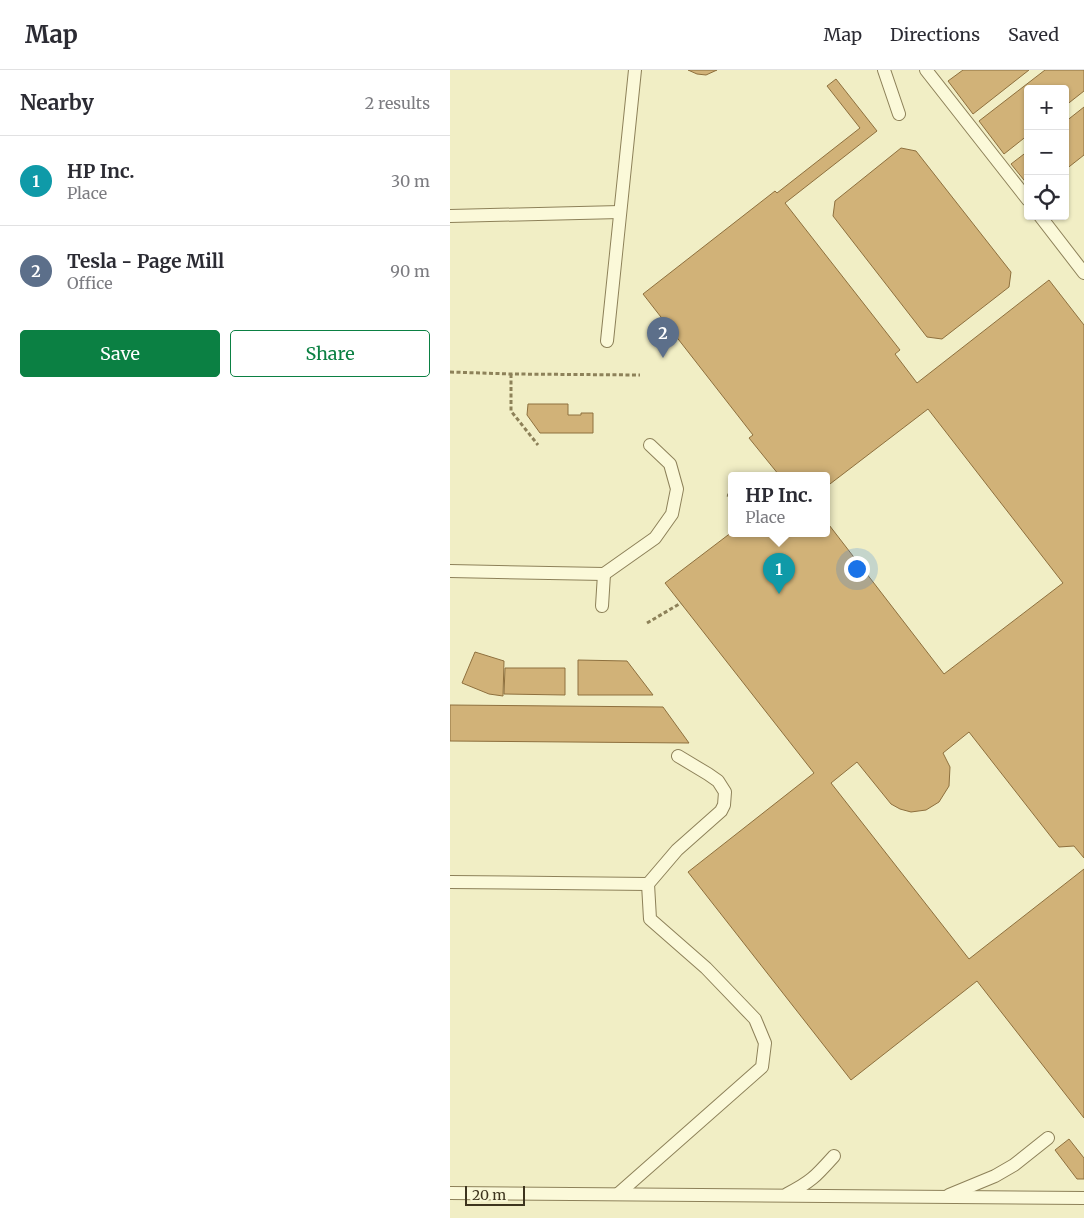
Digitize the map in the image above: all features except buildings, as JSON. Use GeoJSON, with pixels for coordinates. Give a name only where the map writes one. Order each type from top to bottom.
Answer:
{"type":"FeatureCollection","features":[{"type":"Feature","properties":{"kind":"lane"},"geometry":{"type":"LineString","coordinates":[[607,341],[635,70]]}},
{"type":"Feature","properties":{"kind":"lane"},"geometry":{"type":"LineString","coordinates":[[884,70],[899,114]]}},
{"type":"Feature","properties":{"kind":"lane"},"geometry":{"type":"LineString","coordinates":[[926,70],[1024,195]]}},
{"type":"Feature","properties":{"kind":"lane"},"geometry":{"type":"LineString","coordinates":[[450,216],[620,212]]}},
{"type":"Feature","properties":{"kind":"lane"},"geometry":{"type":"LineString","coordinates":[[1043,220],[1084,273]]}},
{"type":"Feature","properties":{"kind":"lane"},"geometry":{"type":"LineString","coordinates":[[450,571],[604,574],[656,538],[672,514],[677,489],[670,464],[650,445]]}},
{"type":"Feature","properties":{"kind":"lane"},"geometry":{"type":"LineString","coordinates":[[602,606],[604,574]]}},
{"type":"Feature","properties":{"kind":"lane"},"geometry":{"type":"LineString","coordinates":[[618,1194],[762,1067],[765,1043],[756,1019],[706,968],[650,919],[648,884],[676,850],[721,810],[726,799],[722,786],[718,781],[678,756]]}},
{"type":"Feature","properties":{"kind":"lane"},"geometry":{"type":"LineString","coordinates":[[450,882],[648,884]]}},
{"type":"Feature","properties":{"kind":"lane"},"geometry":{"type":"LineString","coordinates":[[934,1197],[948,1195],[995,1176],[1014,1165],[1048,1138]]}},
{"type":"Feature","properties":{"kind":"lane"},"geometry":{"type":"LineString","coordinates":[[784,1195],[807,1184],[818,1175],[834,1156]]}},
{"type":"Feature","properties":{"kind":"lane"},"geometry":{"type":"LineString","coordinates":[[450,1192],[1084,1198]]}},
{"type":"Feature","properties":{"kind":"path"},"geometry":{"type":"LineString","coordinates":[[450,372],[640,375]]}},
{"type":"Feature","properties":{"kind":"path"},"geometry":{"type":"LineString","coordinates":[[511,374],[511,411],[538,445]]}},
{"type":"Feature","properties":{"kind":"path"},"geometry":{"type":"LineString","coordinates":[[647,623],[681,603]]}},
{"type":"Feature","properties":{"kind":"place","name":"Tesla - Page Mill"},"geometry":{"type":"Point","coordinates":[663,358]}},
{"type":"Feature","properties":{"kind":"place","name":"HP Inc."},"geometry":{"type":"Point","coordinates":[779,594]}}]}
